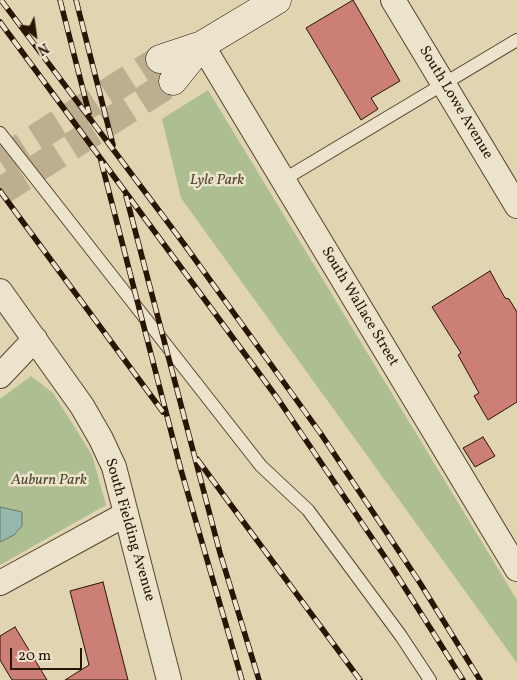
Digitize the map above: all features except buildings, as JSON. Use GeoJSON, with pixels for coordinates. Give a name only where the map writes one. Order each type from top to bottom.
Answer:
{"type":"FeatureCollection","features":[{"type":"Feature","properties":{"kind":"main road"},"geometry":{"type":"LineString","coordinates":[[167,70],[202,45],[277,0]]}},
{"type":"Feature","properties":{"kind":"street","name":"South Lowe Avenue"},"geometry":{"type":"LineString","coordinates":[[393,0],[517,206]]}},
{"type":"Feature","properties":{"kind":"street","name":"South Wallace Street"},"geometry":{"type":"LineString","coordinates":[[202,45],[517,569]]}},
{"type":"Feature","properties":{"kind":"street","name":"South Fielding Avenue"},"geometry":{"type":"LineString","coordinates":[[0,291],[82,406],[114,467],[169,680]]}},
{"type":"Feature","properties":{"kind":"street"},"geometry":{"type":"LineString","coordinates":[[0,376],[35,339]]}},
{"type":"Feature","properties":{"kind":"street"},"geometry":{"type":"LineString","coordinates":[[0,583],[126,514]]}},
{"type":"Feature","properties":{"kind":"lane"},"geometry":{"type":"LineString","coordinates":[[283,180],[517,40]]}},
{"type":"Feature","properties":{"kind":"lane"},"geometry":{"type":"LineString","coordinates":[[0,133],[260,466],[308,510],[402,636],[430,680]]}},
{"type":"Feature","properties":{"kind":"green space","name":"Lyle Park"},"geometry":{"type":"Polygon","coordinates":[[[208,90],[517,600],[517,663],[181,198],[162,119],[208,90]]]}},
{"type":"Feature","properties":{"kind":"green space","name":"Auburn Park"},"geometry":{"type":"Polygon","coordinates":[[[31,376],[53,393],[92,455],[106,505],[0,565],[0,399],[31,376]]]}},
{"type":"Feature","properties":{"kind":"water"},"geometry":{"type":"Polygon","coordinates":[[[0,507],[22,512],[22,526],[14,535],[0,542],[0,507]]]}},
{"type":"Feature","properties":{"kind":"tunnel"},"geometry":{"type":"LineString","coordinates":[[0,161],[160,59]]}},
{"type":"Feature","properties":{"kind":"tunnel"},"geometry":{"type":"LineString","coordinates":[[0,192],[173,81]]}},
{"type":"Feature","properties":{"kind":"railway"},"geometry":{"type":"LineString","coordinates":[[1,0],[184,244],[321,434],[420,583],[480,680]]}},
{"type":"Feature","properties":{"kind":"railway"},"geometry":{"type":"LineString","coordinates":[[60,0],[89,113]]}},
{"type":"Feature","properties":{"kind":"railway"},"geometry":{"type":"LineString","coordinates":[[76,0],[113,145]]}},
{"type":"Feature","properties":{"kind":"railway"},"geometry":{"type":"LineString","coordinates":[[0,22],[278,399],[393,569],[463,680]]}},
{"type":"Feature","properties":{"kind":"railway"},"geometry":{"type":"LineString","coordinates":[[101,161],[181,470],[242,680]]}},
{"type":"Feature","properties":{"kind":"railway"},"geometry":{"type":"LineString","coordinates":[[0,191],[163,412]]}},
{"type":"Feature","properties":{"kind":"railway"},"geometry":{"type":"LineString","coordinates":[[126,196],[220,553],[259,680]]}},
{"type":"Feature","properties":{"kind":"railway"},"geometry":{"type":"LineString","coordinates":[[197,459],[360,680]]}}]}
